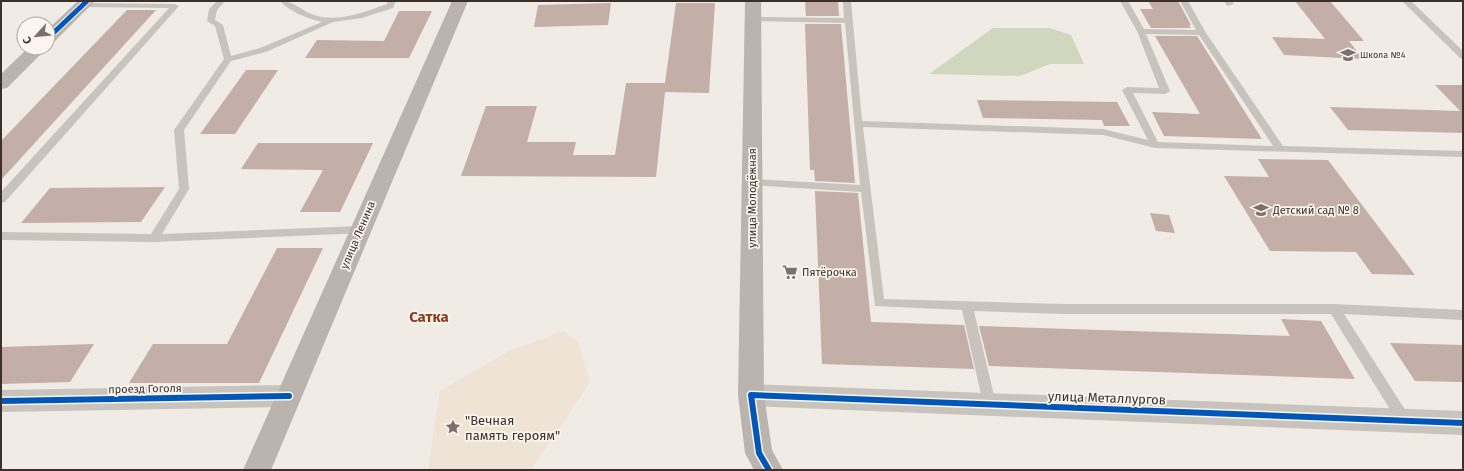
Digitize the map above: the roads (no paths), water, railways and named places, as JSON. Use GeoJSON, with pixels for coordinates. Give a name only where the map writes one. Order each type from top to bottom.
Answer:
{"type":"FeatureCollection","features":[{"type":"Feature","properties":{"kind":"main road","name":"улица Ленина"},"geometry":{"type":"LineString","coordinates":[[257,470],[460,1]]}},
{"type":"Feature","properties":{"kind":"main road"},"geometry":{"type":"LineString","coordinates":[[56,30],[84,3]]}},
{"type":"Feature","properties":{"kind":"main road","name":"улица Молодёжная"},"geometry":{"type":"LineString","coordinates":[[753,10],[751,396],[760,453],[769,470]]}},
{"type":"Feature","properties":{"kind":"main road"},"geometry":{"type":"LineString","coordinates":[[1,84],[30,56]]}},
{"type":"Feature","properties":{"kind":"street","name":"проезд Гоголя"},"geometry":{"type":"LineString","coordinates":[[1,401],[289,396]]}},
{"type":"Feature","properties":{"kind":"street","name":"улица Металлургов"},"geometry":{"type":"LineString","coordinates":[[751,396],[1463,422]]}},
{"type":"Feature","properties":{"kind":"lane"},"geometry":{"type":"LineString","coordinates":[[221,1],[213,9],[211,21],[219,25],[228,59]]}},
{"type":"Feature","properties":{"kind":"lane"},"geometry":{"type":"LineString","coordinates":[[284,1],[310,16],[330,21]]}},
{"type":"Feature","properties":{"kind":"lane"},"geometry":{"type":"LineString","coordinates":[[154,238],[184,189],[179,130],[228,59],[263,50],[330,21],[357,17],[390,6],[392,1]]}},
{"type":"Feature","properties":{"kind":"lane"},"geometry":{"type":"LineString","coordinates":[[847,1],[858,124],[878,304],[1064,309],[1334,309],[1463,315]]}},
{"type":"Feature","properties":{"kind":"lane"},"geometry":{"type":"LineString","coordinates":[[1124,1],[1141,31],[1165,91],[1127,90],[1155,145]]}},
{"type":"Feature","properties":{"kind":"lane"},"geometry":{"type":"LineString","coordinates":[[1184,1],[1202,33],[1280,149]]}},
{"type":"Feature","properties":{"kind":"lane"},"geometry":{"type":"LineString","coordinates":[[1406,1],[1463,56]]}},
{"type":"Feature","properties":{"kind":"lane"},"geometry":{"type":"LineString","coordinates":[[1,199],[175,6],[84,3]]}},
{"type":"Feature","properties":{"kind":"lane"},"geometry":{"type":"LineString","coordinates":[[753,10],[849,21]]}},
{"type":"Feature","properties":{"kind":"lane"},"geometry":{"type":"LineString","coordinates":[[1141,31],[1202,33]]}},
{"type":"Feature","properties":{"kind":"lane"},"geometry":{"type":"LineString","coordinates":[[858,124],[1103,132],[1155,145],[1463,154]]}},
{"type":"Feature","properties":{"kind":"lane"},"geometry":{"type":"LineString","coordinates":[[752,182],[865,189]]}},
{"type":"Feature","properties":{"kind":"lane"},"geometry":{"type":"LineString","coordinates":[[1,236],[154,238],[360,230]]}},
{"type":"Feature","properties":{"kind":"lane"},"geometry":{"type":"LineString","coordinates":[[967,306],[989,404]]}},
{"type":"Feature","properties":{"kind":"lane"},"geometry":{"type":"LineString","coordinates":[[1334,309],[1405,421]]}},
{"type":"Feature","properties":{"kind":"place","name":"Школа №4"},"geometry":{"type":"Point","coordinates":[1348,55]}},
{"type":"Feature","properties":{"kind":"place","name":"Детский сад № 8"},"geometry":{"type":"Point","coordinates":[1261,210]}},
{"type":"Feature","properties":{"kind":"place","name":"Пятёрочка"},"geometry":{"type":"Point","coordinates":[790,272]}},
{"type":"Feature","properties":{"kind":"place","name":"\"Вечная память героям\""},"geometry":{"type":"Point","coordinates":[453,427]}},
{"type":"Feature","properties":{"kind":"district","name":"Сатка"},"geometry":{"type":"Point","coordinates":[429,317]}}]}
